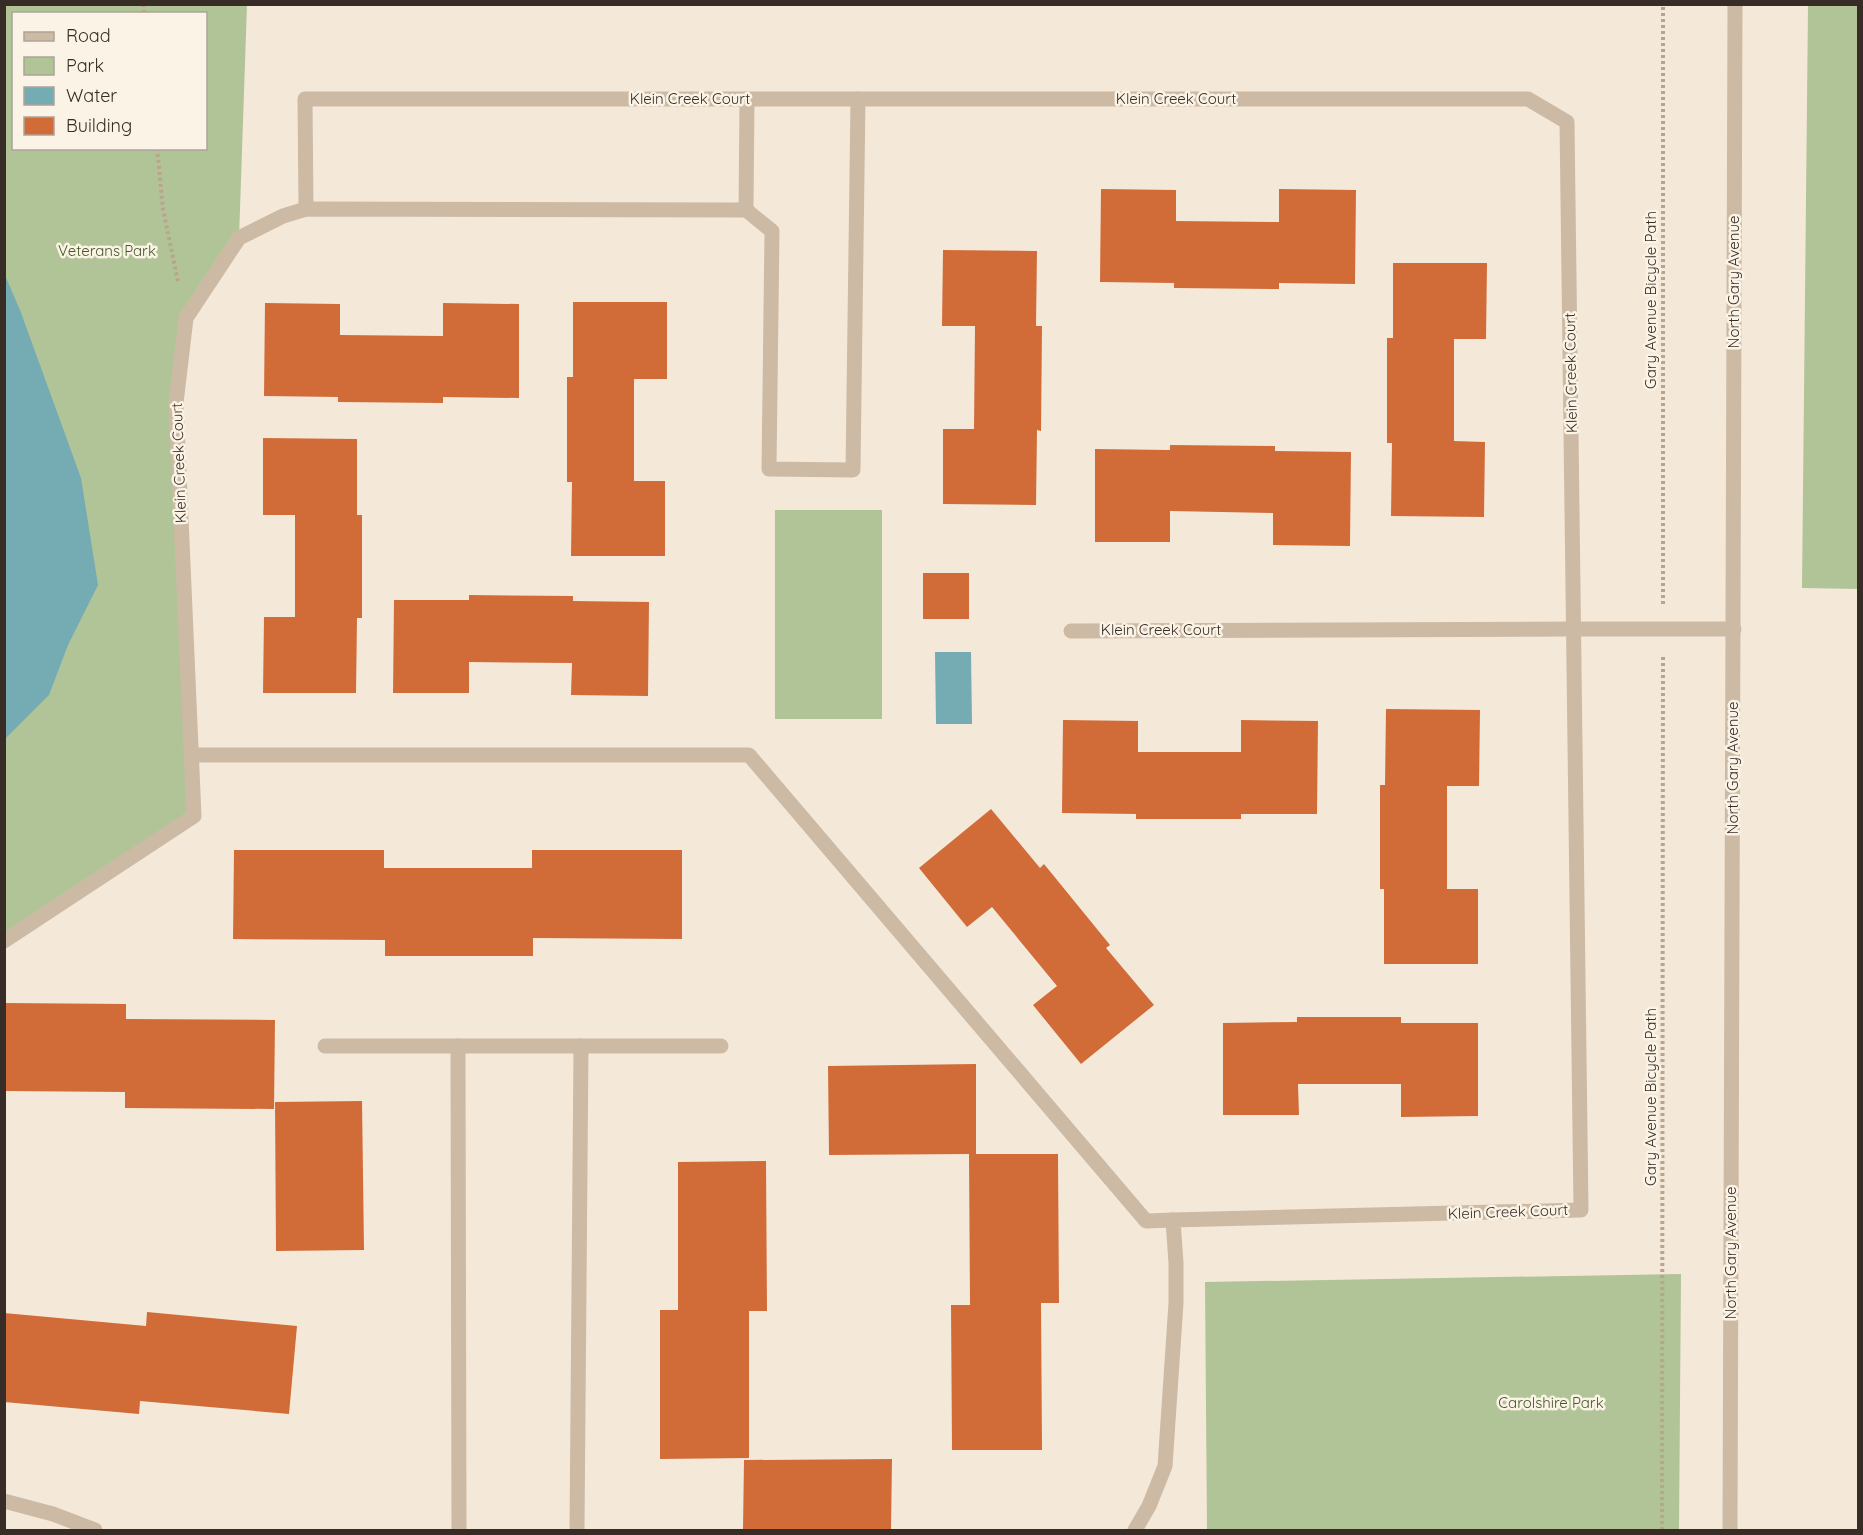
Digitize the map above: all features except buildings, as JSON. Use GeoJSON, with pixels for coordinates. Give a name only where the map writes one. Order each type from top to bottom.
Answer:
{"type":"FeatureCollection","features":[{"type":"Feature","properties":{"kind":"street","name":"North Gary Avenue"},"geometry":{"type":"LineString","coordinates":[[1730,1530],[1735,4]]}},
{"type":"Feature","properties":{"kind":"street","name":"Klein Creek Court"},"geometry":{"type":"LineString","coordinates":[[4,941],[194,816],[176,403],[186,318],[239,238],[283,216],[306,209],[305,99],[1528,99],[1568,122],[1581,1210],[1173,1220]]}},
{"type":"Feature","properties":{"kind":"street"},"geometry":{"type":"LineString","coordinates":[[746,210],[747,99]]}},
{"type":"Feature","properties":{"kind":"street"},"geometry":{"type":"LineString","coordinates":[[306,209],[746,210],[772,231],[769,469],[853,470],[858,99]]}},
{"type":"Feature","properties":{"kind":"street","name":"Klein Creek Court"},"geometry":{"type":"LineString","coordinates":[[1071,631],[1734,629]]}},
{"type":"Feature","properties":{"kind":"street"},"geometry":{"type":"LineString","coordinates":[[191,755],[749,755],[1146,1221],[1173,1220],[1176,1303],[1165,1466],[1149,1506],[1135,1530]]}},
{"type":"Feature","properties":{"kind":"street"},"geometry":{"type":"LineString","coordinates":[[325,1046],[721,1046]]}},
{"type":"Feature","properties":{"kind":"street"},"geometry":{"type":"LineString","coordinates":[[458,1046],[459,1530]]}},
{"type":"Feature","properties":{"kind":"street"},"geometry":{"type":"LineString","coordinates":[[578,1530],[581,1046]]}},
{"type":"Feature","properties":{"kind":"street"},"geometry":{"type":"LineString","coordinates":[[4,1501],[53,1514],[95,1530]]}},
{"type":"Feature","properties":{"kind":"path","name":"Gary Avenue Bicycle Path"},"geometry":{"type":"LineString","coordinates":[[1663,4],[1663,595]]}},
{"type":"Feature","properties":{"kind":"path"},"geometry":{"type":"LineString","coordinates":[[157,150],[163,209],[186,318]]}},
{"type":"Feature","properties":{"kind":"path","name":"Gary Avenue Bicycle Path"},"geometry":{"type":"LineString","coordinates":[[1662,1530],[1663,663]]}},
{"type":"Feature","properties":{"kind":"green space","name":"Veterans Park"},"geometry":{"type":"Polygon","coordinates":[[[5,5],[247,5],[239,238],[186,318],[176,403],[194,816],[5,941],[5,5]]]}},
{"type":"Feature","properties":{"kind":"green space"},"geometry":{"type":"Polygon","coordinates":[[[1808,5],[1858,5],[1858,589],[1802,588],[1808,5]]]}},
{"type":"Feature","properties":{"kind":"green space"},"geometry":{"type":"Polygon","coordinates":[[[775,510],[882,510],[882,719],[775,719],[775,510]]]}},
{"type":"Feature","properties":{"kind":"green space","name":"Carolshire Park"},"geometry":{"type":"Polygon","coordinates":[[[1681,1274],[1679,1530],[1207,1530],[1205,1282],[1681,1274]]]}},
{"type":"Feature","properties":{"kind":"water"},"geometry":{"type":"Polygon","coordinates":[[[4,273],[20,310],[81,478],[98,585],[68,645],[49,695],[5,739],[4,273]]]}},
{"type":"Feature","properties":{"kind":"water"},"geometry":{"type":"Polygon","coordinates":[[[935,652],[971,652],[972,724],[936,724],[935,652]]]}}]}
